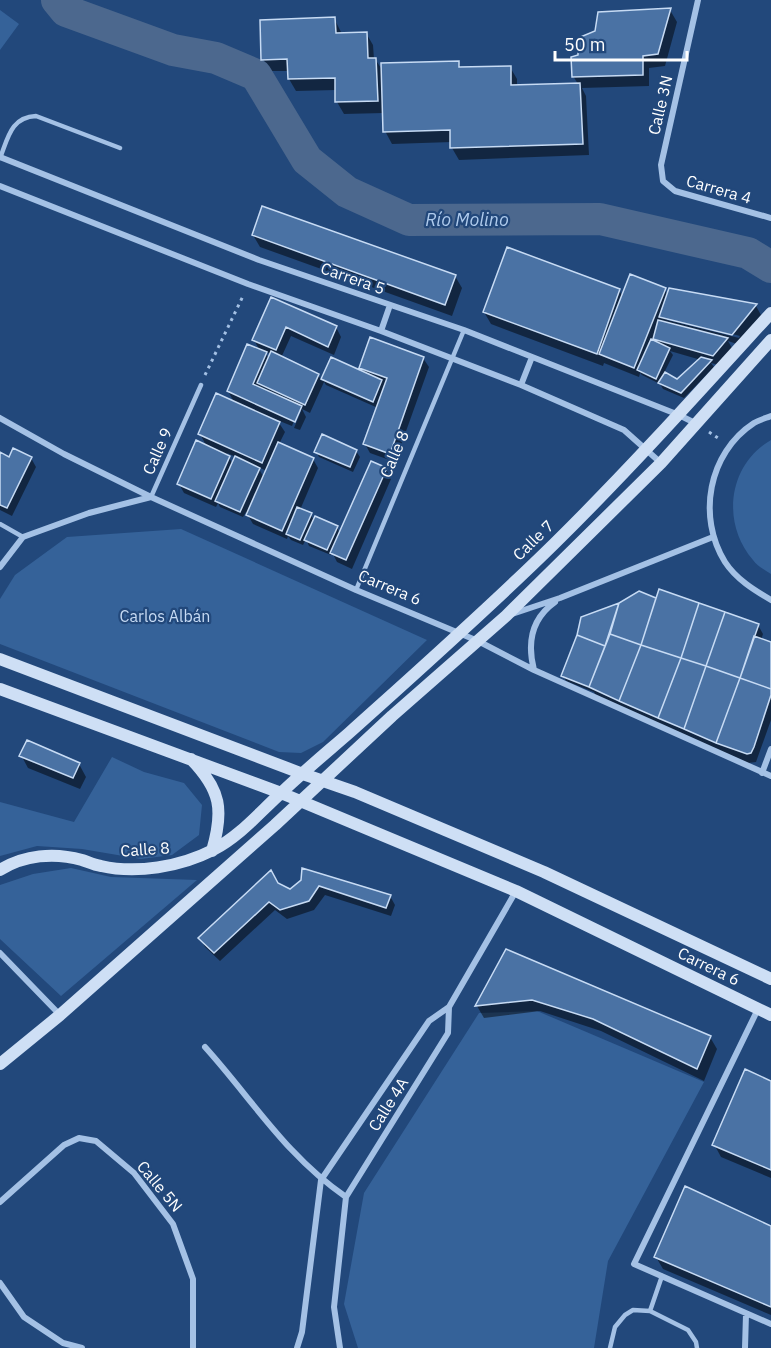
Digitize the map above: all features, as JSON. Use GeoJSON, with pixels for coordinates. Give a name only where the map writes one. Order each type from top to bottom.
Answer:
{"type":"FeatureCollection","features":[{"type":"Feature","properties":{"kind":"main road","name":"Calle 7"},"geometry":{"type":"LineString","coordinates":[[303,774],[459,634],[554,543],[647,449],[771,313]]}},
{"type":"Feature","properties":{"kind":"main road"},"geometry":{"type":"LineString","coordinates":[[0,1064],[60,1015],[302,801],[392,716],[506,616],[661,463],[771,340]]}},
{"type":"Feature","properties":{"kind":"main road","name":"Carrera 6"},"geometry":{"type":"LineString","coordinates":[[0,659],[355,792],[544,872],[771,979]]}},
{"type":"Feature","properties":{"kind":"main road","name":"Carrera 6"},"geometry":{"type":"LineString","coordinates":[[0,689],[282,793],[516,891],[771,1015]]}},
{"type":"Feature","properties":{"kind":"main road"},"geometry":{"type":"LineString","coordinates":[[189,757],[207,776],[217,800],[219,826],[212,851]]}},
{"type":"Feature","properties":{"kind":"main road","name":"Calle 8"},"geometry":{"type":"LineString","coordinates":[[0,870],[11,863],[36,856],[58,855],[101,866],[135,870],[176,864],[212,851],[243,831],[303,774]]}},
{"type":"Feature","properties":{"kind":"street","name":"Calle 3N"},"geometry":{"type":"LineString","coordinates":[[663,181],[661,165],[698,0]]}},
{"type":"Feature","properties":{"kind":"street","name":"Carrera 5"},"geometry":{"type":"LineString","coordinates":[[0,157],[259,260],[464,330],[697,424]]}},
{"type":"Feature","properties":{"kind":"street","name":"Carrera 4"},"geometry":{"type":"LineString","coordinates":[[663,181],[675,191],[771,218]]}},
{"type":"Feature","properties":{"kind":"street"},"geometry":{"type":"LineString","coordinates":[[0,186],[248,284],[381,331],[521,385],[624,430],[661,463]]}},
{"type":"Feature","properties":{"kind":"street"},"geometry":{"type":"LineString","coordinates":[[381,331],[390,305]]}},
{"type":"Feature","properties":{"kind":"street"},"geometry":{"type":"LineString","coordinates":[[521,385],[532,357]]}},
{"type":"Feature","properties":{"kind":"street"},"geometry":{"type":"LineString","coordinates":[[771,416],[754,424],[729,446],[715,474],[709,505],[713,537],[726,563],[746,585],[771,600]]}},
{"type":"Feature","properties":{"kind":"street","name":"Carrera 6"},"geometry":{"type":"LineString","coordinates":[[0,418],[64,454],[152,497],[356,590],[478,641],[534,670],[771,776]]}},
{"type":"Feature","properties":{"kind":"street","name":"Calle 9"},"geometry":{"type":"LineString","coordinates":[[23,537],[89,513],[152,497]]}},
{"type":"Feature","properties":{"kind":"street"},"geometry":{"type":"LineString","coordinates":[[0,567],[23,537]]}},
{"type":"Feature","properties":{"kind":"street"},"geometry":{"type":"LineString","coordinates":[[506,616],[560,598],[713,537]]}},
{"type":"Feature","properties":{"kind":"street"},"geometry":{"type":"LineString","coordinates":[[534,670],[530,654],[531,637],[536,621],[546,608],[560,598]]}},
{"type":"Feature","properties":{"kind":"street"},"geometry":{"type":"LineString","coordinates":[[762,773],[771,749]]}},
{"type":"Feature","properties":{"kind":"street","name":"Calle 4A"},"geometry":{"type":"LineString","coordinates":[[340,1348],[334,1307],[346,1197],[448,1033],[449,1007],[516,891]]}},
{"type":"Feature","properties":{"kind":"street"},"geometry":{"type":"LineString","coordinates":[[0,953],[60,1015]]}},
{"type":"Feature","properties":{"kind":"street"},"geometry":{"type":"LineString","coordinates":[[297,1348],[302,1332],[321,1180],[429,1021],[449,1007]]}},
{"type":"Feature","properties":{"kind":"street"},"geometry":{"type":"LineString","coordinates":[[758,1009],[634,1264],[771,1324]]}},
{"type":"Feature","properties":{"kind":"street"},"geometry":{"type":"LineString","coordinates":[[205,1047],[287,1147],[321,1180],[346,1197]]}},
{"type":"Feature","properties":{"kind":"street","name":"Calle 5N"},"geometry":{"type":"LineString","coordinates":[[0,1202],[64,1145],[79,1138],[96,1141],[134,1173],[173,1224],[194,1279],[193,1348]]}},
{"type":"Feature","properties":{"kind":"street"},"geometry":{"type":"LineString","coordinates":[[0,1283],[24,1317],[63,1343],[82,1348]]}},
{"type":"Feature","properties":{"kind":"street"},"geometry":{"type":"LineString","coordinates":[[745,1348],[746,1314]]}},
{"type":"Feature","properties":{"kind":"lane"},"geometry":{"type":"LineString","coordinates":[[0,157],[15,123],[24,116],[36,116],[120,148]]}},
{"type":"Feature","properties":{"kind":"lane","name":"Calle 8"},"geometry":{"type":"LineString","coordinates":[[356,590],[464,330]]}},
{"type":"Feature","properties":{"kind":"lane","name":"Calle 9"},"geometry":{"type":"LineString","coordinates":[[152,497],[201,385]]}},
{"type":"Feature","properties":{"kind":"lane"},"geometry":{"type":"LineString","coordinates":[[0,524],[23,537]]}},
{"type":"Feature","properties":{"kind":"lane"},"geometry":{"type":"LineString","coordinates":[[650,1311],[662,1276]]}},
{"type":"Feature","properties":{"kind":"lane"},"geometry":{"type":"LineString","coordinates":[[610,1348],[615,1327],[624,1315],[633,1310],[650,1311],[688,1330],[696,1342],[696,1348]]}},
{"type":"Feature","properties":{"kind":"path"},"geometry":{"type":"LineString","coordinates":[[201,385],[248,284]]}},
{"type":"Feature","properties":{"kind":"path"},"geometry":{"type":"LineString","coordinates":[[697,424],[729,446]]}},
{"type":"Feature","properties":{"kind":"green space"},"geometry":{"type":"Polygon","coordinates":[[[0,10],[19,24],[0,50],[0,10]]]}},
{"type":"Feature","properties":{"kind":"green space"},"geometry":{"type":"Polygon","coordinates":[[[771,440],[771,574],[755,562],[743,545],[736,529],[733,512],[738,479],[746,464],[757,451],[771,440]]]}},
{"type":"Feature","properties":{"kind":"green space","name":"Carlos Albán"},"geometry":{"type":"Polygon","coordinates":[[[181,529],[427,640],[323,742],[301,753],[279,752],[0,644],[0,599],[15,575],[67,537],[181,529]]]}},
{"type":"Feature","properties":{"kind":"green space"},"geometry":{"type":"Polygon","coordinates":[[[112,757],[144,772],[184,783],[202,805],[199,835],[172,855],[141,859],[82,849],[37,846],[0,856],[0,802],[74,822],[112,757]]]}},
{"type":"Feature","properties":{"kind":"green space"},"geometry":{"type":"Polygon","coordinates":[[[71,868],[111,877],[197,880],[61,996],[0,939],[0,885],[33,874],[71,868]]]}},
{"type":"Feature","properties":{"kind":"green space"},"geometry":{"type":"Polygon","coordinates":[[[537,1011],[704,1082],[608,1261],[594,1348],[358,1348],[344,1304],[364,1193],[479,1013],[537,1011]]]}},
{"type":"Feature","properties":{"kind":"building"},"geometry":{"type":"Polygon","coordinates":[[[671,8],[658,54],[643,56],[643,75],[572,77],[571,57],[578,55],[578,38],[595,31],[598,12],[671,8]]]}},
{"type":"Feature","properties":{"kind":"building"},"geometry":{"type":"Polygon","coordinates":[[[335,17],[336,33],[367,32],[368,58],[376,58],[378,101],[335,102],[335,78],[288,79],[287,59],[261,60],[260,20],[335,17]]]}},
{"type":"Feature","properties":{"kind":"building"},"geometry":{"type":"Polygon","coordinates":[[[459,61],[459,67],[511,66],[511,85],[580,83],[583,144],[450,148],[450,130],[383,132],[381,63],[459,61]]]}},
{"type":"Feature","properties":{"kind":"building"},"geometry":{"type":"Polygon","coordinates":[[[262,206],[456,275],[445,305],[252,235],[262,206]]]}},
{"type":"Feature","properties":{"kind":"building"},"geometry":{"type":"Polygon","coordinates":[[[507,247],[620,289],[597,354],[483,312],[507,247]]]}},
{"type":"Feature","properties":{"kind":"building"},"geometry":{"type":"Polygon","coordinates":[[[630,274],[666,288],[634,368],[599,354],[630,274]]]}},
{"type":"Feature","properties":{"kind":"building"},"geometry":{"type":"Polygon","coordinates":[[[669,288],[757,304],[732,335],[659,317],[669,288]]]}},
{"type":"Feature","properties":{"kind":"building"},"geometry":{"type":"Polygon","coordinates":[[[271,297],[337,326],[328,347],[286,327],[276,350],[252,340],[271,297]]]}},
{"type":"Feature","properties":{"kind":"building"},"geometry":{"type":"Polygon","coordinates":[[[658,320],[728,338],[713,356],[653,339],[658,320]]]}},
{"type":"Feature","properties":{"kind":"building"},"geometry":{"type":"Polygon","coordinates":[[[370,337],[424,357],[390,454],[363,444],[387,378],[359,368],[370,337]]]}},
{"type":"Feature","properties":{"kind":"building"},"geometry":{"type":"Polygon","coordinates":[[[651,339],[670,348],[656,379],[637,370],[651,339]]]}},
{"type":"Feature","properties":{"kind":"building"},"geometry":{"type":"Polygon","coordinates":[[[247,344],[267,352],[253,384],[302,406],[295,422],[227,391],[247,344]]]}},
{"type":"Feature","properties":{"kind":"building"},"geometry":{"type":"Polygon","coordinates":[[[271,351],[319,374],[305,405],[257,383],[271,351]]]}},
{"type":"Feature","properties":{"kind":"building"},"geometry":{"type":"Polygon","coordinates":[[[331,357],[382,380],[373,402],[321,379],[331,357]]]}},
{"type":"Feature","properties":{"kind":"building"},"geometry":{"type":"Polygon","coordinates":[[[701,357],[712,360],[681,393],[658,383],[665,372],[677,379],[701,357]]]}},
{"type":"Feature","properties":{"kind":"building"},"geometry":{"type":"Polygon","coordinates":[[[216,393],[280,422],[262,463],[198,434],[216,393]]]}},
{"type":"Feature","properties":{"kind":"building"},"geometry":{"type":"Polygon","coordinates":[[[322,434],[357,450],[350,467],[314,452],[322,434]]]}},
{"type":"Feature","properties":{"kind":"building"},"geometry":{"type":"Polygon","coordinates":[[[196,440],[230,456],[211,499],[177,484],[196,440]]]}},
{"type":"Feature","properties":{"kind":"building"},"geometry":{"type":"Polygon","coordinates":[[[278,442],[314,458],[282,531],[246,515],[278,442]]]}},
{"type":"Feature","properties":{"kind":"building"},"geometry":{"type":"Polygon","coordinates":[[[13,448],[32,457],[7,508],[0,505],[0,452],[9,457],[13,448]]]}},
{"type":"Feature","properties":{"kind":"building"},"geometry":{"type":"Polygon","coordinates":[[[235,456],[260,468],[240,512],[215,501],[235,456]]]}},
{"type":"Feature","properties":{"kind":"building"},"geometry":{"type":"Polygon","coordinates":[[[371,461],[387,468],[346,560],[330,553],[371,461]]]}},
{"type":"Feature","properties":{"kind":"building"},"geometry":{"type":"Polygon","coordinates":[[[297,507],[312,513],[300,540],[286,534],[297,507]]]}},
{"type":"Feature","properties":{"kind":"building"},"geometry":{"type":"Polygon","coordinates":[[[315,516],[338,526],[327,550],[304,540],[315,516]]]}},
{"type":"Feature","properties":{"kind":"building"},"geometry":{"type":"Polygon","coordinates":[[[659,589],[699,603],[681,658],[641,645],[659,589]]]}},
{"type":"Feature","properties":{"kind":"building"},"geometry":{"type":"Polygon","coordinates":[[[639,591],[656,598],[641,645],[610,634],[619,603],[639,591]]]}},
{"type":"Feature","properties":{"kind":"building"},"geometry":{"type":"Polygon","coordinates":[[[619,603],[605,646],[577,635],[581,617],[619,603]]]}},
{"type":"Feature","properties":{"kind":"building"},"geometry":{"type":"Polygon","coordinates":[[[699,603],[725,612],[706,666],[681,658],[699,603]]]}},
{"type":"Feature","properties":{"kind":"building"},"geometry":{"type":"Polygon","coordinates":[[[725,612],[759,624],[740,678],[706,666],[725,612]]]}},
{"type":"Feature","properties":{"kind":"building"},"geometry":{"type":"Polygon","coordinates":[[[610,634],[641,645],[619,701],[589,687],[610,634]]]}},
{"type":"Feature","properties":{"kind":"building"},"geometry":{"type":"Polygon","coordinates":[[[577,635],[605,646],[589,687],[561,676],[577,635]]]}},
{"type":"Feature","properties":{"kind":"building"},"geometry":{"type":"Polygon","coordinates":[[[754,636],[771,642],[771,689],[740,678],[754,636]]]}},
{"type":"Feature","properties":{"kind":"building"},"geometry":{"type":"Polygon","coordinates":[[[641,645],[681,658],[658,718],[619,701],[641,645]]]}},
{"type":"Feature","properties":{"kind":"building"},"geometry":{"type":"Polygon","coordinates":[[[681,658],[706,666],[684,729],[658,718],[681,658]]]}},
{"type":"Feature","properties":{"kind":"building"},"geometry":{"type":"Polygon","coordinates":[[[706,666],[740,678],[716,743],[684,729],[706,666]]]}},
{"type":"Feature","properties":{"kind":"building"},"geometry":{"type":"Polygon","coordinates":[[[740,678],[771,689],[754,747],[751,753],[747,754],[716,743],[740,678]]]}},
{"type":"Feature","properties":{"kind":"building"},"geometry":{"type":"Polygon","coordinates":[[[27,740],[80,763],[73,778],[19,756],[27,740]]]}},
{"type":"Feature","properties":{"kind":"building"},"geometry":{"type":"Polygon","coordinates":[[[302,868],[391,895],[386,908],[319,886],[309,901],[280,910],[269,902],[214,953],[198,938],[271,870],[278,883],[290,889],[301,880],[302,868]]]}},
{"type":"Feature","properties":{"kind":"building"},"geometry":{"type":"Polygon","coordinates":[[[506,949],[711,1036],[697,1069],[593,1019],[532,1000],[475,1006],[506,949]]]}},
{"type":"Feature","properties":{"kind":"building"},"geometry":{"type":"Polygon","coordinates":[[[745,1069],[771,1081],[771,1170],[712,1145],[745,1069]]]}},
{"type":"Feature","properties":{"kind":"building"},"geometry":{"type":"Polygon","coordinates":[[[685,1186],[771,1226],[771,1307],[654,1257],[685,1186]]]}},
{"type":"Feature","properties":{"kind":"waterway","name":"Río Molino"},"geometry":{"type":"LineString","coordinates":[[57,0],[66,11],[173,50],[216,58],[256,75],[307,160],[347,192],[409,220],[600,219],[748,253],[771,267]]}}]}
